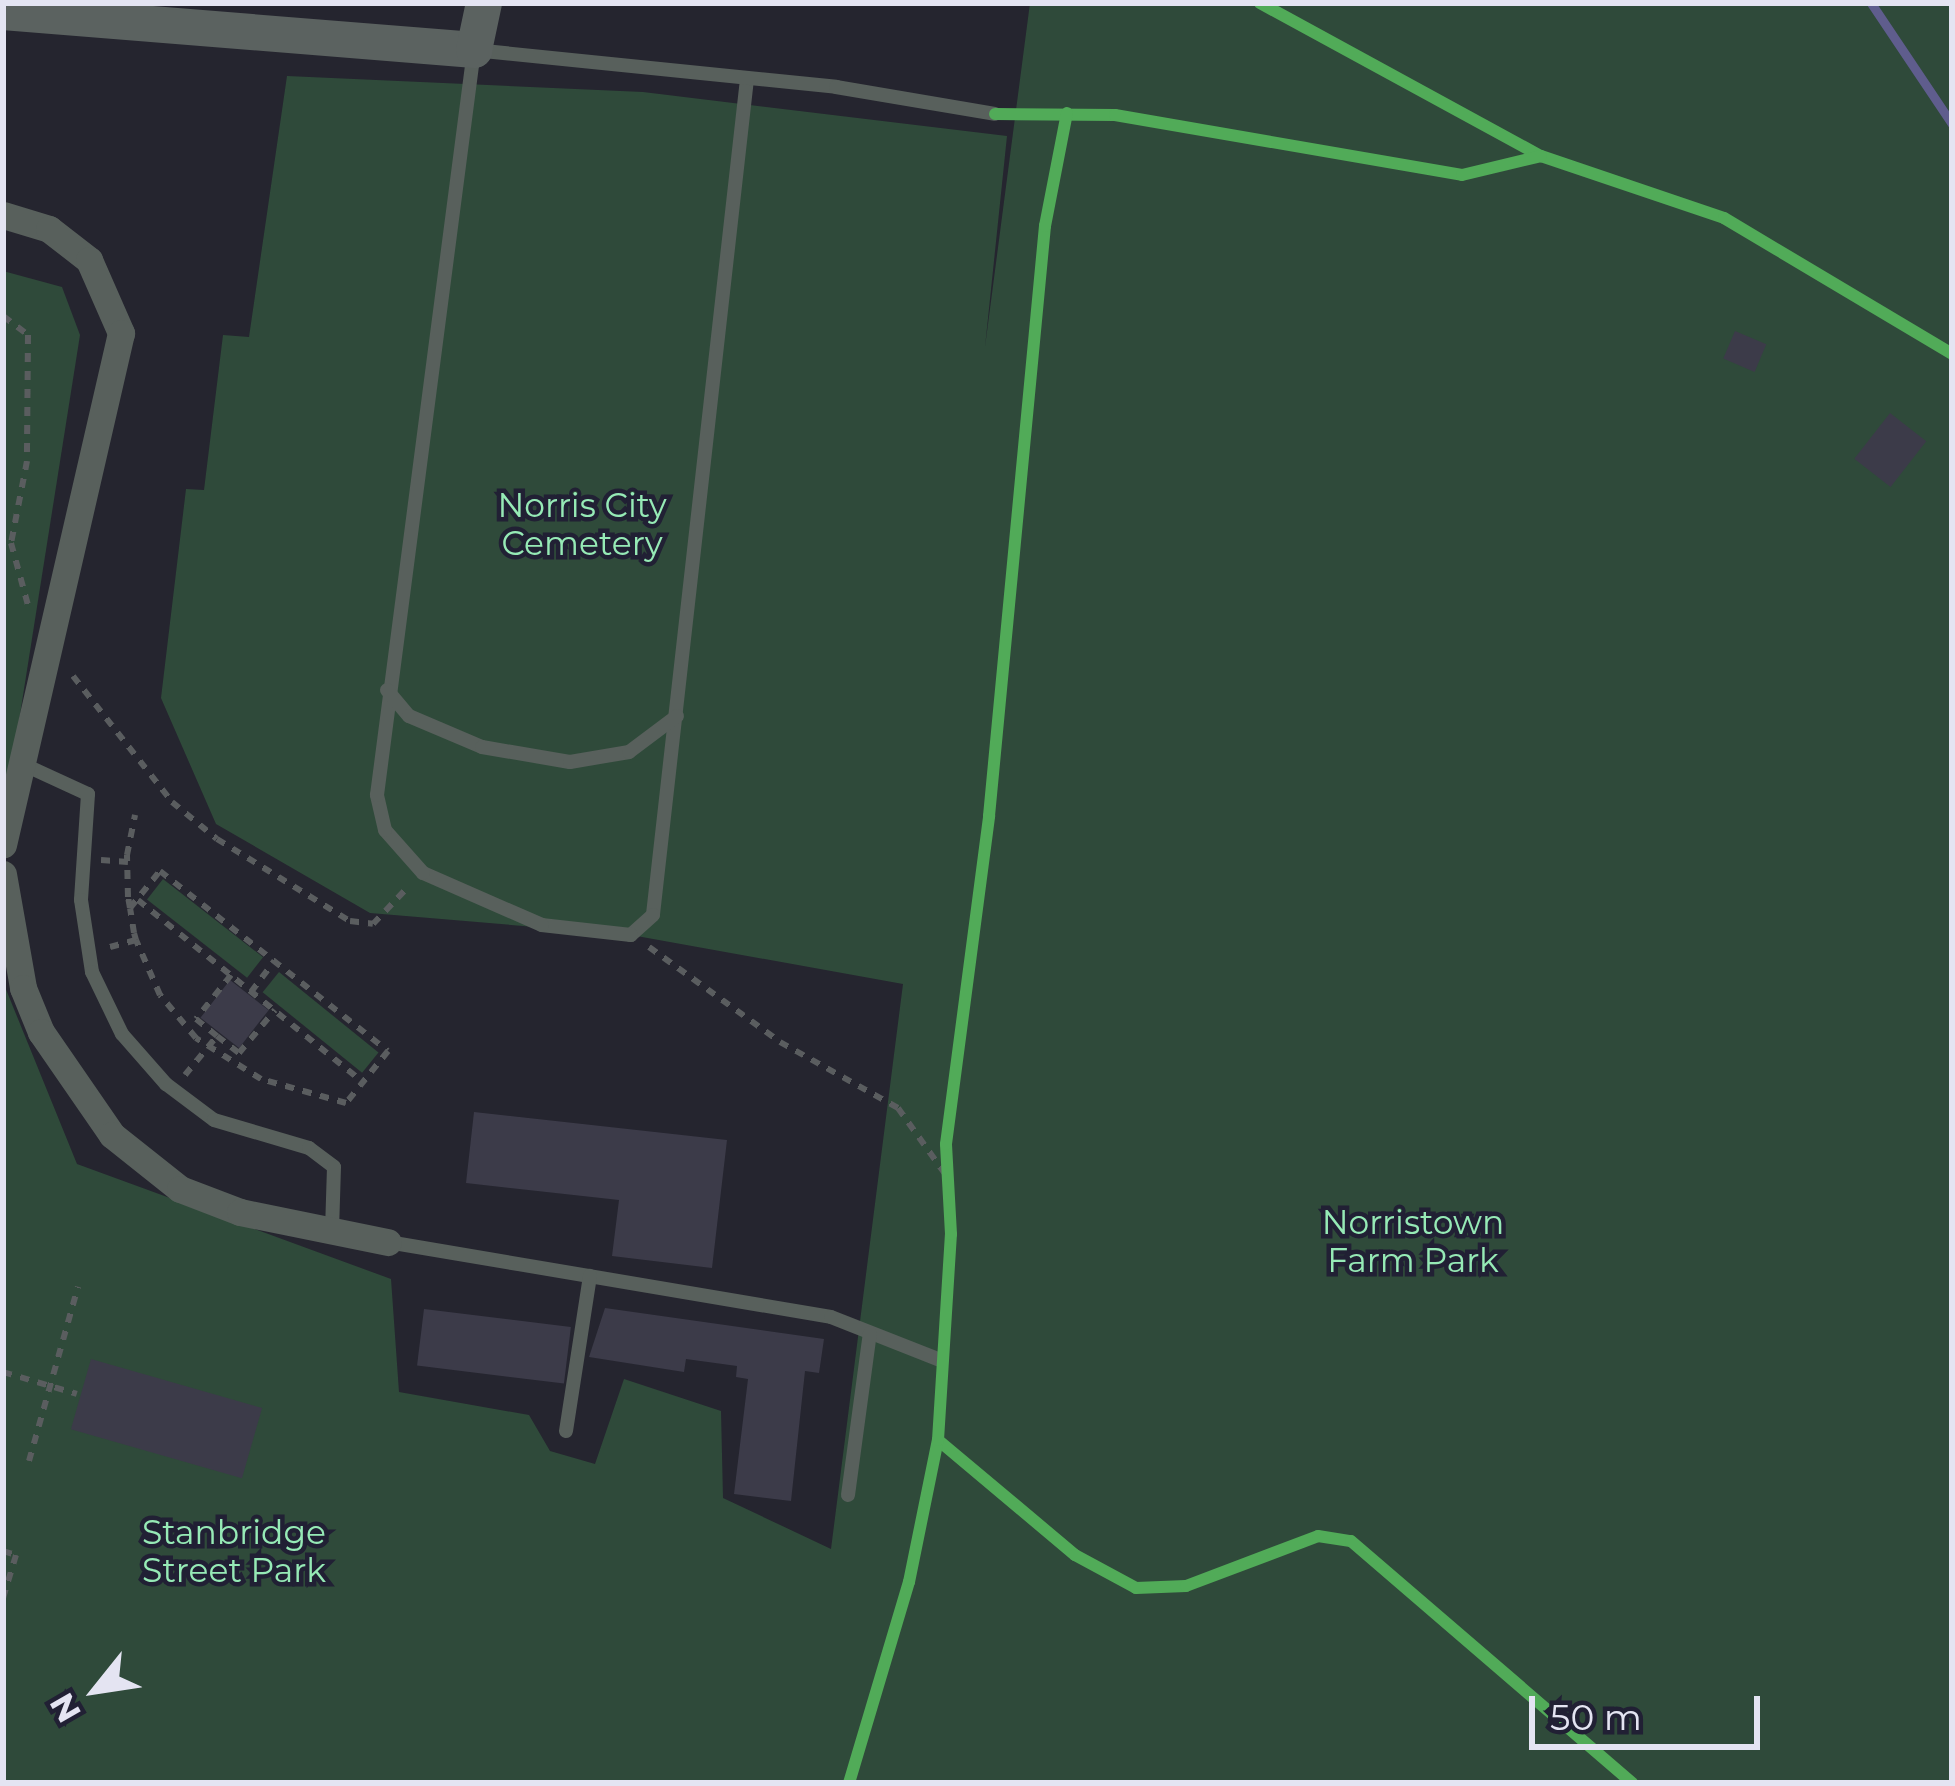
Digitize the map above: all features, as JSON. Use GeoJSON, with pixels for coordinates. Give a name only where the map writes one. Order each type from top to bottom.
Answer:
{"type":"FeatureCollection","features":[{"type":"Feature","properties":{"kind":"street"},"geometry":{"type":"LineString","coordinates":[[3,12],[474,50],[484,3]]}},
{"type":"Feature","properties":{"kind":"street"},"geometry":{"type":"LineString","coordinates":[[3,214],[49,230],[89,260],[121,333],[18,762],[3,845]]}},
{"type":"Feature","properties":{"kind":"street"},"geometry":{"type":"LineString","coordinates":[[3,874],[23,988],[41,1032],[112,1136],[180,1189],[240,1213],[388,1241]]}},
{"type":"Feature","properties":{"kind":"lane"},"geometry":{"type":"LineString","coordinates":[[747,79],[653,915],[631,935],[542,925],[423,873],[385,830],[377,795],[387,690],[474,50],[747,79],[995,114]]}},
{"type":"Feature","properties":{"kind":"lane"},"geometry":{"type":"LineString","coordinates":[[387,690],[409,716],[482,747],[569,763],[629,752],[677,716]]}},
{"type":"Feature","properties":{"kind":"lane"},"geometry":{"type":"LineString","coordinates":[[18,762],[88,794],[81,900],[92,972],[122,1034],[173,1089],[214,1120],[310,1148],[334,1167],[332,1231]]}},
{"type":"Feature","properties":{"kind":"lane"},"geometry":{"type":"LineString","coordinates":[[388,1241],[831,1317],[940,1360]]}},
{"type":"Feature","properties":{"kind":"lane"},"geometry":{"type":"LineString","coordinates":[[566,1431],[590,1276]]}},
{"type":"Feature","properties":{"kind":"lane"},"geometry":{"type":"LineString","coordinates":[[848,1495],[870,1333]]}},
{"type":"Feature","properties":{"kind":"path"},"geometry":{"type":"LineString","coordinates":[[3,316],[28,334],[27,460],[7,540],[29,615]]}},
{"type":"Feature","properties":{"kind":"path"},"geometry":{"type":"LineString","coordinates":[[64,664],[172,802],[350,921],[374,924],[423,873]]}},
{"type":"Feature","properties":{"kind":"path"},"geometry":{"type":"LineString","coordinates":[[130,908],[160,871],[388,1051],[346,1103],[314,1099],[208,1048],[160,994],[130,908],[135,815]]}},
{"type":"Feature","properties":{"kind":"path"},"geometry":{"type":"LineString","coordinates":[[137,899],[363,1082]]}},
{"type":"Feature","properties":{"kind":"path"},"geometry":{"type":"LineString","coordinates":[[631,935],[779,1042],[898,1108],[946,1174]]}},
{"type":"Feature","properties":{"kind":"path"},"geometry":{"type":"LineString","coordinates":[[251,992],[274,961]]}},
{"type":"Feature","properties":{"kind":"path"},"geometry":{"type":"LineString","coordinates":[[231,975],[196,1019],[239,1053],[275,1010]]}},
{"type":"Feature","properties":{"kind":"path"},"geometry":{"type":"LineString","coordinates":[[173,1089],[218,1036]]}},
{"type":"Feature","properties":{"kind":"path"},"geometry":{"type":"LineString","coordinates":[[946,1144],[948,1191]]}},
{"type":"Feature","properties":{"kind":"path"},"geometry":{"type":"LineString","coordinates":[[29,1460],[79,1287]]}},
{"type":"Feature","properties":{"kind":"path"},"geometry":{"type":"LineString","coordinates":[[3,1372],[77,1394]]}},
{"type":"Feature","properties":{"kind":"path"},"geometry":{"type":"LineString","coordinates":[[3,1551],[16,1555],[3,1598]]}},
{"type":"Feature","properties":{"kind":"green space","name":"Norristown Farm Park"},"geometry":{"type":"Polygon","coordinates":[[[1030,3],[1952,3],[1952,1783],[3,1783],[3,982],[77,1164],[391,1279],[399,1392],[529,1415],[550,1451],[595,1464],[624,1379],[721,1411],[723,1498],[831,1549],[903,984],[631,935],[370,913],[216,824],[161,698],[186,489],[204,490],[223,335],[249,337],[287,76],[643,92],[1007,136],[985,347],[1030,3]]]}},
{"type":"Feature","properties":{"kind":"green space"},"geometry":{"type":"Polygon","coordinates":[[[3,271],[62,287],[80,335],[3,822],[3,271]]]}},
{"type":"Feature","properties":{"kind":"green space"},"geometry":{"type":"Polygon","coordinates":[[[163,879],[263,957],[247,978],[147,899],[163,879]]]}},
{"type":"Feature","properties":{"kind":"green space"},"geometry":{"type":"Polygon","coordinates":[[[279,972],[378,1053],[362,1073],[263,992],[279,972]]]}},
{"type":"Feature","properties":{"kind":"building"},"geometry":{"type":"Polygon","coordinates":[[[1735,331],[1766,344],[1755,372],[1723,359],[1735,331]]]}},
{"type":"Feature","properties":{"kind":"building"},"geometry":{"type":"Polygon","coordinates":[[[1890,413],[1926,441],[1891,487],[1854,459],[1890,413]]]}},
{"type":"Feature","properties":{"kind":"building"},"geometry":{"type":"Polygon","coordinates":[[[230,980],[269,1010],[239,1048],[200,1018],[230,980]]]}},
{"type":"Feature","properties":{"kind":"building"},"geometry":{"type":"Polygon","coordinates":[[[474,1112],[727,1140],[712,1268],[612,1256],[619,1200],[466,1183],[474,1112]]]}},
{"type":"Feature","properties":{"kind":"building"},"geometry":{"type":"Polygon","coordinates":[[[605,1308],[824,1339],[819,1373],[805,1371],[791,1501],[734,1494],[748,1379],[736,1377],[737,1366],[686,1359],[684,1372],[589,1357],[605,1308]]]}},
{"type":"Feature","properties":{"kind":"building"},"geometry":{"type":"Polygon","coordinates":[[[424,1309],[571,1327],[564,1384],[417,1366],[424,1309]]]}},
{"type":"Feature","properties":{"kind":"building"},"geometry":{"type":"Polygon","coordinates":[[[91,1359],[262,1408],[242,1478],[71,1429],[91,1359]]]}},
{"type":"Feature","properties":{"kind":"waterway"},"geometry":{"type":"LineString","coordinates":[[1871,3],[1952,124]]}},
{"type":"Feature","properties":{"kind":"cycle path"},"geometry":{"type":"LineString","coordinates":[[1260,3],[1541,156],[1724,218],[1952,354]]}},
{"type":"Feature","properties":{"kind":"cycle path"},"geometry":{"type":"LineString","coordinates":[[849,1783],[909,1582],[938,1440],[951,1234],[946,1144],[989,816],[1045,226],[1067,113]]}},
{"type":"Feature","properties":{"kind":"cycle path"},"geometry":{"type":"LineString","coordinates":[[995,114],[1115,115],[1462,175],[1541,156]]}},
{"type":"Feature","properties":{"kind":"cycle path"},"geometry":{"type":"LineString","coordinates":[[938,1440],[1075,1555],[1136,1588],[1186,1586],[1318,1536],[1351,1541],[1632,1783]]}},
{"type":"Feature","properties":{"kind":"park label","name":"Norris City Cemetery"},"geometry":{"type":"Point","coordinates":[582,525]}},
{"type":"Feature","properties":{"kind":"park label","name":"Stanbridge Street Park"},"geometry":{"type":"Point","coordinates":[234,1552]}}]}
